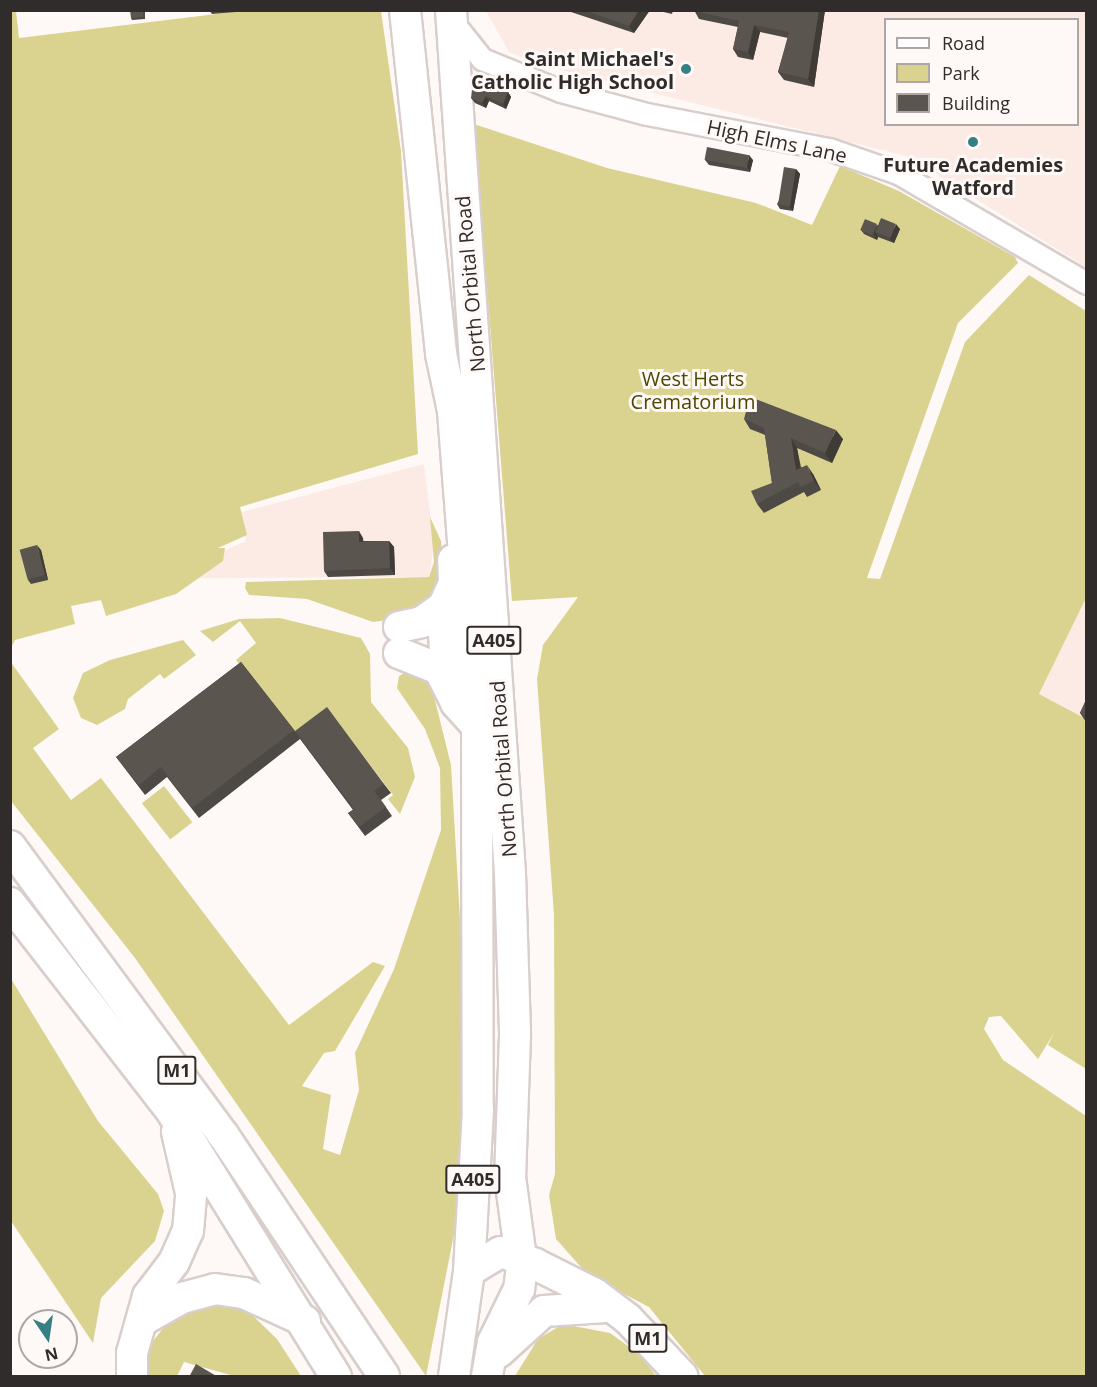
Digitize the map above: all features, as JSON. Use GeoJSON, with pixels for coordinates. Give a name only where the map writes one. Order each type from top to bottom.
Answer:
{"type":"FeatureCollection","features":[{"type":"Feature","properties":{"kind":"highway","name":"North Orbital Road"},"geometry":{"type":"LineString","coordinates":[[405,10],[441,354],[453,411],[477,726],[481,1014],[469,1271],[454,1377]]}},
{"type":"Feature","properties":{"kind":"highway","name":"North Orbital Road"},"geometry":{"type":"LineString","coordinates":[[451,15],[514,944],[510,1177],[521,1259],[515,1299],[493,1342],[490,1367]]}},
{"type":"Feature","properties":{"kind":"highway","name":"A405"},"geometry":{"type":"LineString","coordinates":[[441,354],[454,568],[443,607],[399,640],[431,662],[446,679],[456,703],[477,726]]}},
{"type":"Feature","properties":{"kind":"highway"},"geometry":{"type":"LineString","coordinates":[[443,607],[446,679]]}},
{"type":"Feature","properties":{"kind":"highway","name":"M1"},"geometry":{"type":"LineString","coordinates":[[10,846],[224,1136],[384,1377]]}},
{"type":"Feature","properties":{"kind":"highway","name":"M1"},"geometry":{"type":"LineString","coordinates":[[10,903],[172,1112],[305,1321],[336,1377]]}},
{"type":"Feature","properties":{"kind":"highway","name":"M1"},"geometry":{"type":"LineString","coordinates":[[132,1377],[133,1345],[143,1320],[148,1296],[183,1247],[191,1214],[172,1112]]}},
{"type":"Feature","properties":{"kind":"highway"},"geometry":{"type":"LineString","coordinates":[[469,1271],[501,1252],[521,1259]]}},
{"type":"Feature","properties":{"kind":"highway","name":"M1"},"geometry":{"type":"LineString","coordinates":[[521,1259],[570,1286],[594,1294],[606,1307],[628,1319],[682,1377]]}},
{"type":"Feature","properties":{"kind":"highway"},"geometry":{"type":"LineString","coordinates":[[515,1299],[570,1286]]}},
{"type":"Feature","properties":{"kind":"highway"},"geometry":{"type":"LineString","coordinates":[[143,1320],[182,1298],[214,1289],[244,1293],[305,1321]]}},
{"type":"Feature","properties":{"kind":"highway","name":"M1"},"geometry":{"type":"LineString","coordinates":[[334,1300],[395,1377]]}},
{"type":"Feature","properties":{"kind":"highway","name":"M1"},"geometry":{"type":"LineString","coordinates":[[490,1367],[544,1311],[606,1307]]}},
{"type":"Feature","properties":{"kind":"street","name":"High Elms Lane"},"geometry":{"type":"LineString","coordinates":[[451,15],[482,58],[602,104],[829,149],[898,173],[1086,283]]}},
{"type":"Feature","properties":{"kind":"street"},"geometry":{"type":"LineString","coordinates":[[455,78],[482,58]]}},
{"type":"Feature","properties":{"kind":"shaded area"},"geometry":{"type":"Polygon","coordinates":[[[486,11],[1086,11],[1086,267],[906,156],[541,65],[509,52],[486,11]]]}},
{"type":"Feature","properties":{"kind":"shaded area"},"geometry":{"type":"Polygon","coordinates":[[[424,464],[434,544],[429,577],[198,578],[195,564],[246,541],[238,513],[424,464]]]}},
{"type":"Feature","properties":{"kind":"shaded area"},"geometry":{"type":"Polygon","coordinates":[[[1086,598],[1086,719],[1039,694],[1086,598]]]}},
{"type":"Feature","properties":{"kind":"green space"},"geometry":{"type":"Polygon","coordinates":[[[11,11],[16,11],[19,38],[241,11],[381,11],[401,151],[418,454],[240,507],[247,535],[218,548],[225,548],[223,561],[176,594],[106,616],[101,600],[71,606],[75,624],[15,640],[11,648],[11,11]]]}},
{"type":"Feature","properties":{"kind":"green space","name":"West Herts Crematorium"},"geometry":{"type":"Polygon","coordinates":[[[474,124],[607,168],[756,203],[812,225],[840,166],[899,191],[1015,257],[1018,263],[958,323],[867,578],[880,579],[965,342],[1029,275],[1086,311],[1086,598],[1039,694],[1086,719],[1086,1069],[1048,1045],[1054,1033],[1038,1059],[1001,1016],[989,1017],[984,1029],[1003,1060],[1086,1116],[1086,1376],[705,1376],[649,1307],[588,1275],[556,1239],[549,1195],[555,1174],[554,915],[537,679],[543,645],[578,597],[512,601],[474,124]]]}},
{"type":"Feature","properties":{"kind":"green space"},"geometry":{"type":"Polygon","coordinates":[[[430,517],[441,541],[444,581],[428,604],[402,618],[373,622],[307,599],[249,595],[245,588],[246,582],[429,577],[434,562],[430,517]]]}},
{"type":"Feature","properties":{"kind":"green space"},"geometry":{"type":"Polygon","coordinates":[[[280,618],[361,638],[370,654],[371,702],[408,748],[415,777],[400,814],[388,799],[393,795],[333,716],[300,739],[236,660],[256,643],[240,621],[213,642],[200,631],[239,619],[280,618]]]}},
{"type":"Feature","properties":{"kind":"green space"},"geometry":{"type":"Polygon","coordinates":[[[183,640],[196,655],[164,679],[160,674],[128,699],[125,709],[97,725],[81,718],[73,698],[83,673],[110,660],[183,640]]]}},
{"type":"Feature","properties":{"kind":"green space"},"geometry":{"type":"Polygon","coordinates":[[[10,661],[59,729],[33,748],[71,800],[101,778],[289,1025],[373,962],[385,966],[335,1051],[324,1053],[302,1086],[331,1095],[323,1149],[340,1155],[359,1090],[355,1053],[394,969],[441,830],[440,768],[425,729],[397,688],[399,676],[410,670],[431,684],[451,765],[466,1021],[462,1194],[426,1376],[135,958],[11,801],[10,661]]]}},
{"type":"Feature","properties":{"kind":"green space"},"geometry":{"type":"Polygon","coordinates":[[[164,786],[192,822],[170,839],[142,803],[164,786]]]}},
{"type":"Feature","properties":{"kind":"green space"},"geometry":{"type":"Polygon","coordinates":[[[10,977],[98,1121],[158,1194],[164,1211],[155,1241],[101,1298],[93,1343],[78,1321],[78,1309],[70,1309],[11,1221],[10,977]]]}},
{"type":"Feature","properties":{"kind":"green space"},"geometry":{"type":"Polygon","coordinates":[[[206,1299],[247,1310],[277,1339],[301,1376],[234,1376],[184,1362],[177,1376],[144,1376],[150,1345],[174,1314],[206,1299]]]}},
{"type":"Feature","properties":{"kind":"green space"},"geometry":{"type":"Polygon","coordinates":[[[563,1324],[610,1333],[639,1354],[656,1376],[515,1376],[538,1339],[563,1324]]]}},
{"type":"Feature","properties":{"kind":"building"},"geometry":{"type":"Polygon","coordinates":[[[130,10],[143,10],[143,17],[131,18],[130,10]]]}},
{"type":"Feature","properties":{"kind":"building"},"geometry":{"type":"Polygon","coordinates":[[[583,10],[639,10],[629,26],[583,10]]]}},
{"type":"Feature","properties":{"kind":"building"},"geometry":{"type":"Polygon","coordinates":[[[694,10],[819,10],[808,79],[778,72],[789,32],[754,25],[748,52],[733,49],[739,21],[694,10]]]}},
{"type":"Feature","properties":{"kind":"building"},"geometry":{"type":"Polygon","coordinates":[[[481,80],[508,92],[503,104],[486,96],[482,103],[471,98],[473,83],[481,80]]]}},
{"type":"Feature","properties":{"kind":"building"},"geometry":{"type":"Polygon","coordinates":[[[707,147],[749,155],[747,168],[705,160],[707,147]]]}},
{"type":"Feature","properties":{"kind":"building"},"geometry":{"type":"Polygon","coordinates":[[[784,167],[796,169],[790,206],[778,205],[784,167]]]}},
{"type":"Feature","properties":{"kind":"building"},"geometry":{"type":"Polygon","coordinates":[[[881,218],[896,224],[890,238],[875,232],[881,218]]]}},
{"type":"Feature","properties":{"kind":"building"},"geometry":{"type":"Polygon","coordinates":[[[865,219],[877,224],[872,235],[860,230],[865,219]]]}},
{"type":"Feature","properties":{"kind":"building"},"geometry":{"type":"Polygon","coordinates":[[[750,397],[836,430],[825,453],[791,438],[796,470],[807,465],[814,481],[800,487],[798,482],[757,504],[751,491],[772,483],[764,428],[744,419],[750,397]]]}},
{"type":"Feature","properties":{"kind":"building"},"geometry":{"type":"Polygon","coordinates":[[[359,531],[359,542],[389,541],[390,568],[324,571],[323,532],[359,531]]]}},
{"type":"Feature","properties":{"kind":"building"},"geometry":{"type":"Polygon","coordinates":[[[37,545],[45,575],[28,580],[20,550],[37,545]]]}},
{"type":"Feature","properties":{"kind":"building"},"geometry":{"type":"Polygon","coordinates":[[[241,662],[294,730],[192,808],[161,767],[139,785],[116,757],[241,662]]]}},
{"type":"Feature","properties":{"kind":"building"},"geometry":{"type":"Polygon","coordinates":[[[1086,700],[1086,717],[1080,713],[1086,700]]]}},
{"type":"Feature","properties":{"kind":"building"},"geometry":{"type":"Polygon","coordinates":[[[327,707],[384,784],[374,791],[386,807],[359,827],[348,813],[354,809],[295,731],[327,707]]]}},
{"type":"Feature","properties":{"kind":"building"},"geometry":{"type":"Polygon","coordinates":[[[196,1364],[218,1377],[189,1377],[196,1364]]]}},
{"type":"Feature","properties":{"kind":"place","name":"Saint Michael's Catholic High School"},"geometry":{"type":"Point","coordinates":[686,69]}},
{"type":"Feature","properties":{"kind":"place","name":"Future Academies Watford"},"geometry":{"type":"Point","coordinates":[973,142]}}]}
